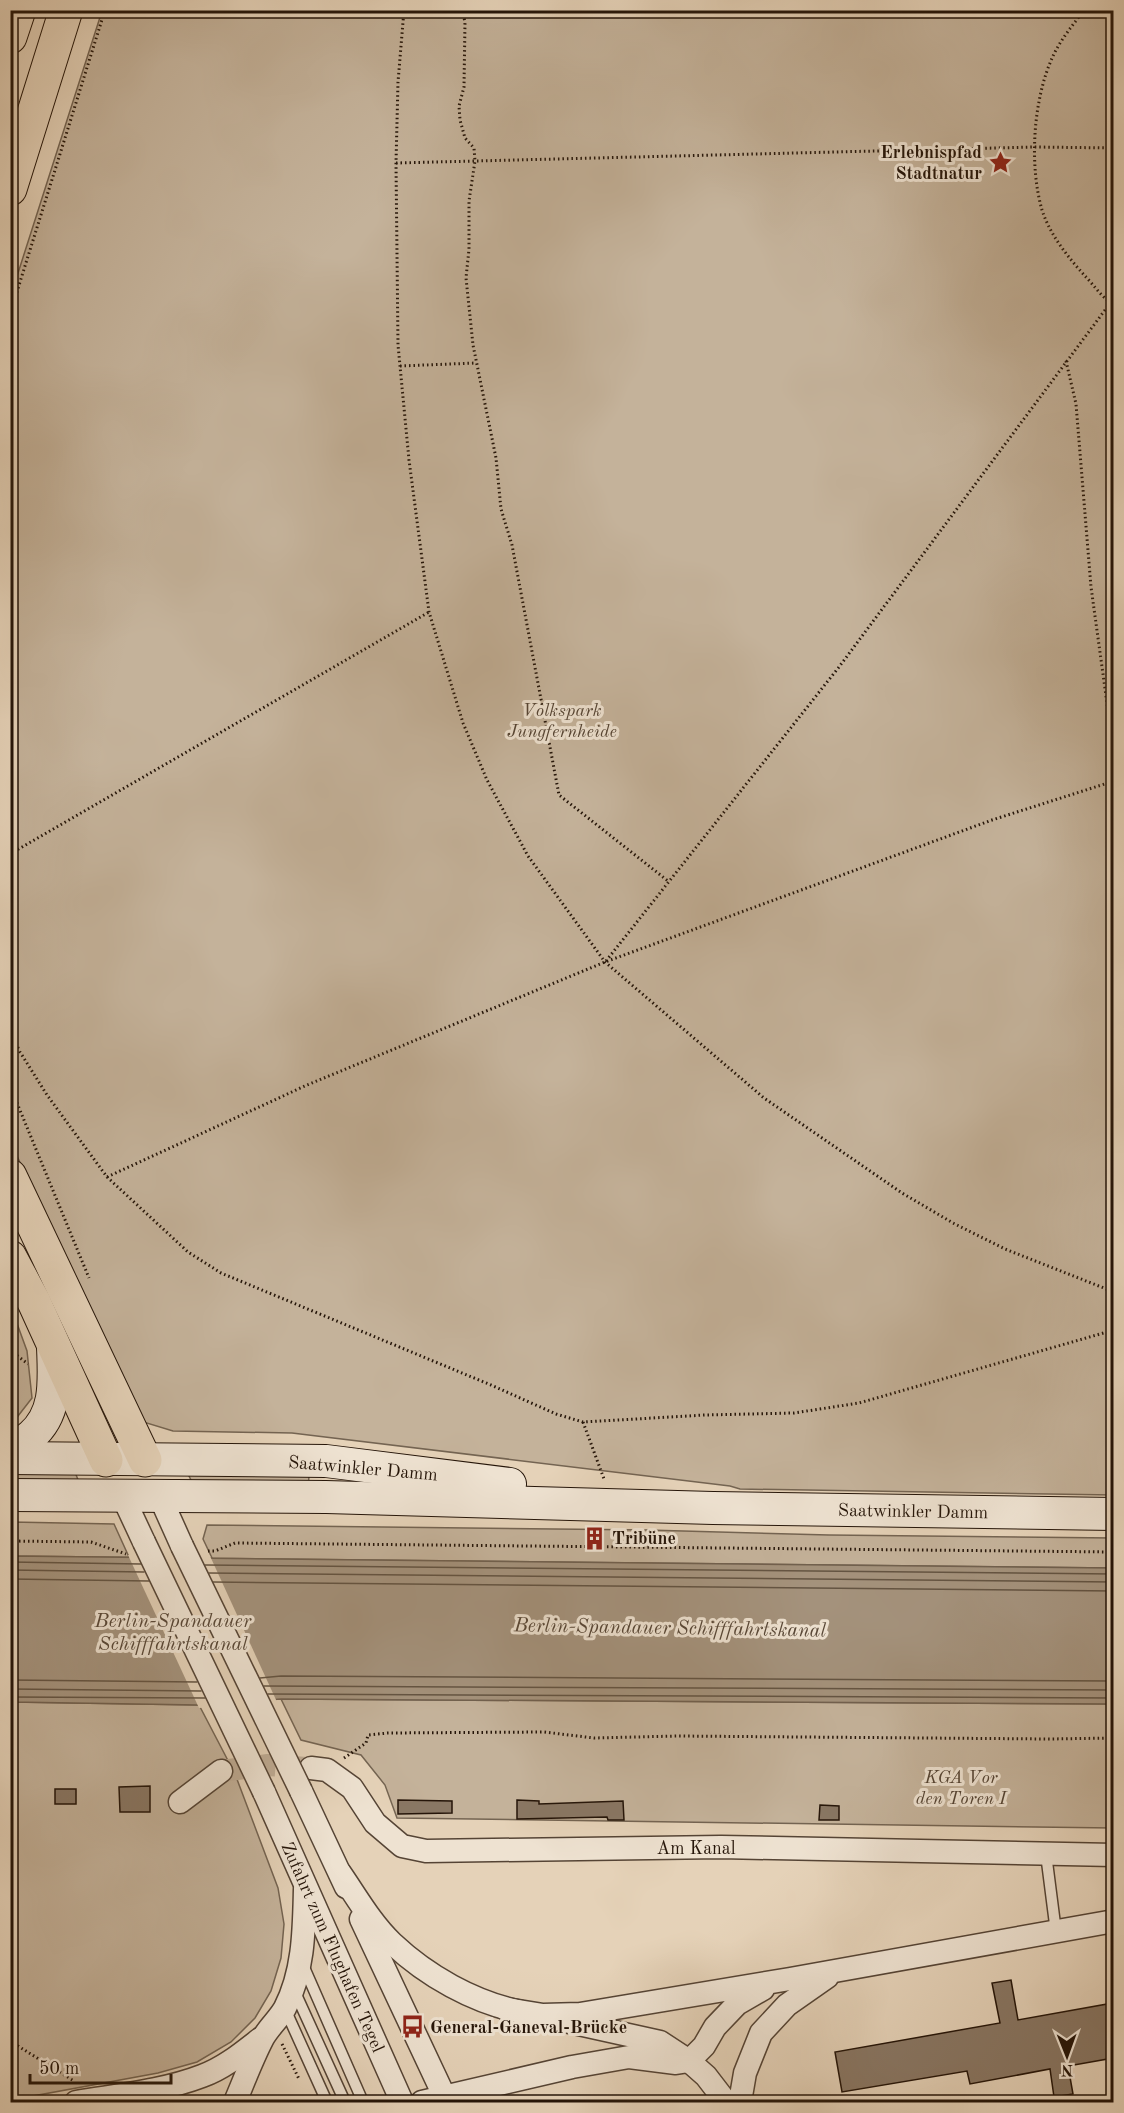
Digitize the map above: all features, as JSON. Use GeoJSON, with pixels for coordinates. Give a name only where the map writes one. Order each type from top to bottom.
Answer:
{"type":"FeatureCollection","features":[{"type":"Feature","properties":{"kind":"highway"},"geometry":{"type":"LineString","coordinates":[[10,37],[19,10]]}},
{"type":"Feature","properties":{"kind":"highway"},"geometry":{"type":"LineString","coordinates":[[10,200],[14,179],[66,10]]}},
{"type":"Feature","properties":{"kind":"highway"},"geometry":{"type":"LineString","coordinates":[[10,1176],[145,1460]]}},
{"type":"Feature","properties":{"kind":"highway"},"geometry":{"type":"LineString","coordinates":[[10,1257],[106,1460]]}},
{"type":"Feature","properties":{"kind":"main road"},"geometry":{"type":"LineString","coordinates":[[10,1448],[28,1438],[40,1428],[45,1419],[54,1396],[53,1346]]}},
{"type":"Feature","properties":{"kind":"main road","name":"Saatwinkler Damm"},"geometry":{"type":"LineString","coordinates":[[10,1458],[326,1461],[713,1508]]}},
{"type":"Feature","properties":{"kind":"main road"},"geometry":{"type":"LineString","coordinates":[[106,1460],[123,1497]]}},
{"type":"Feature","properties":{"kind":"main road"},"geometry":{"type":"LineString","coordinates":[[145,1460],[160,1497]]}},
{"type":"Feature","properties":{"kind":"main road"},"geometry":{"type":"LineString","coordinates":[[326,1461],[326,1497]]}},
{"type":"Feature","properties":{"kind":"main road","name":"Saatwinkler Damm"},"geometry":{"type":"LineString","coordinates":[[10,1496],[326,1497],[713,1508],[1113,1514]]}},
{"type":"Feature","properties":{"kind":"street"},"geometry":{"type":"LineString","coordinates":[[123,1497],[139,1548]]}},
{"type":"Feature","properties":{"kind":"street","name":"Zufahrt zum Flughafen Tegel"},"geometry":{"type":"LineString","coordinates":[[160,1497],[446,2100]]}},
{"type":"Feature","properties":{"kind":"street","name":"Zufahrt zum Flughafen Tegel"},"geometry":{"type":"LineString","coordinates":[[139,1548],[264,1792],[402,2103]]}},
{"type":"Feature","properties":{"kind":"street","name":"Am Kanal"},"geometry":{"type":"LineString","coordinates":[[319,1769],[352,1788],[375,1823],[402,1846],[426,1851],[720,1847],[1113,1855]]}},
{"type":"Feature","properties":{"kind":"street"},"geometry":{"type":"LineString","coordinates":[[180,1802],[221,1771]]}},
{"type":"Feature","properties":{"kind":"street"},"geometry":{"type":"LineString","coordinates":[[235,2103],[278,2014],[301,1959],[305,1881],[338,1869],[391,1942],[426,1971],[464,1992],[506,2009],[660,2042],[689,2061],[706,2076],[726,2103]]}},
{"type":"Feature","properties":{"kind":"street"},"geometry":{"type":"LineString","coordinates":[[506,2009],[543,2015],[580,2014],[1113,1922]]}},
{"type":"Feature","properties":{"kind":"street"},"geometry":{"type":"LineString","coordinates":[[740,2103],[745,2073],[761,2033],[787,2005],[822,1978],[859,1966]]}},
{"type":"Feature","properties":{"kind":"street"},"geometry":{"type":"LineString","coordinates":[[422,2103],[446,2100],[572,2067],[629,2057],[676,2063],[689,2061],[704,2046],[715,2027],[737,2004],[756,1991],[790,1979]]}},
{"type":"Feature","properties":{"kind":"street"},"geometry":{"type":"LineString","coordinates":[[76,2103],[170,2085],[203,2076],[234,2060],[278,2014]]}},
{"type":"Feature","properties":{"kind":"lane"},"geometry":{"type":"LineString","coordinates":[[1046,1854],[1056,1932]]}},
{"type":"Feature","properties":{"kind":"lane"},"geometry":{"type":"LineString","coordinates":[[301,1959],[363,2103]]}},
{"type":"Feature","properties":{"kind":"lane"},"geometry":{"type":"LineString","coordinates":[[278,2014],[327,2103]]}},
{"type":"Feature","properties":{"kind":"lane"},"geometry":{"type":"LineString","coordinates":[[278,2014],[345,2103]]}},
{"type":"Feature","properties":{"kind":"path"},"geometry":{"type":"LineString","coordinates":[[10,314],[105,10]]}},
{"type":"Feature","properties":{"kind":"path"},"geometry":{"type":"LineString","coordinates":[[404,10],[398,82],[396,163],[398,345],[409,460],[429,612],[463,723],[487,780],[528,856],[605,962],[764,1098],[902,1193],[953,1223],[1005,1248],[1113,1292]]}},
{"type":"Feature","properties":{"kind":"path"},"geometry":{"type":"LineString","coordinates":[[462,10],[465,22],[464,87],[459,106],[460,120],[465,138],[474,148],[475,161],[469,201],[469,249],[466,278],[476,363],[496,458],[501,509],[512,545],[559,795],[668,881]]}},
{"type":"Feature","properties":{"kind":"path"},"geometry":{"type":"LineString","coordinates":[[1084,10],[1065,34],[1044,79],[1035,125],[1037,183],[1042,211],[1059,245],[1112,304]]}},
{"type":"Feature","properties":{"kind":"path"},"geometry":{"type":"LineString","coordinates":[[396,163],[1035,147],[1113,148]]}},
{"type":"Feature","properties":{"kind":"path"},"geometry":{"type":"LineString","coordinates":[[605,962],[839,667],[1066,361],[1112,304],[1113,298]]}},
{"type":"Feature","properties":{"kind":"path"},"geometry":{"type":"LineString","coordinates":[[1066,361],[1076,404],[1091,587],[1113,754]]}},
{"type":"Feature","properties":{"kind":"path"},"geometry":{"type":"LineString","coordinates":[[400,366],[476,363]]}},
{"type":"Feature","properties":{"kind":"path"},"geometry":{"type":"LineString","coordinates":[[10,854],[429,612]]}},
{"type":"Feature","properties":{"kind":"path"},"geometry":{"type":"LineString","coordinates":[[107,1177],[307,1085],[605,962],[992,820],[1113,781]]}},
{"type":"Feature","properties":{"kind":"path"},"geometry":{"type":"LineString","coordinates":[[10,1030],[20,1052],[47,1095],[107,1177],[188,1252],[221,1273],[556,1414],[583,1422],[794,1413],[859,1403],[1113,1330]]}},
{"type":"Feature","properties":{"kind":"path"},"geometry":{"type":"LineString","coordinates":[[10,1086],[91,1283]]}},
{"type":"Feature","properties":{"kind":"path"},"geometry":{"type":"LineString","coordinates":[[583,1422],[605,1482]]}},
{"type":"Feature","properties":{"kind":"path"},"geometry":{"type":"LineString","coordinates":[[10,1541],[91,1542],[123,1554],[139,1548]]}},
{"type":"Feature","properties":{"kind":"path"},"geometry":{"type":"LineString","coordinates":[[204,1551],[215,1551],[235,1543],[1113,1552]]}},
{"type":"Feature","properties":{"kind":"path"},"geometry":{"type":"LineString","coordinates":[[319,1769],[366,1743],[368,1735],[388,1733],[544,1732],[594,1738],[678,1736],[1113,1738]]}},
{"type":"Feature","properties":{"kind":"path"},"geometry":{"type":"LineString","coordinates":[[278,2014],[299,2079]]}},
{"type":"Feature","properties":{"kind":"path"},"geometry":{"type":"LineString","coordinates":[[10,2040],[101,2098]]}},
{"type":"Feature","properties":{"kind":"green space","name":"Volkspark Jungfernheide"},"geometry":{"type":"Polygon","coordinates":[[[102,11],[1113,11],[1113,1495],[740,1489],[292,1433],[173,1431],[140,1421],[11,1143],[10,298],[102,11]]]}},
{"type":"Feature","properties":{"kind":"green space"},"geometry":{"type":"Polygon","coordinates":[[[11,1307],[27,1351],[32,1398],[11,1425],[11,1307]]]}},
{"type":"Feature","properties":{"kind":"green space"},"geometry":{"type":"Polygon","coordinates":[[[11,1471],[75,1472],[80,1485],[11,1484],[11,1471]]]}},
{"type":"Feature","properties":{"kind":"green space"},"geometry":{"type":"Polygon","coordinates":[[[188,1474],[309,1476],[308,1488],[194,1486],[188,1474]]]}},
{"type":"Feature","properties":{"kind":"green space"},"geometry":{"type":"Polygon","coordinates":[[[11,1522],[114,1524],[129,1557],[212,1558],[203,1539],[207,1525],[1114,1538],[1113,1568],[11,1556],[11,1522]]]}},
{"type":"Feature","properties":{"kind":"green space","name":"KGA Vor den Toren I"},"geometry":{"type":"Polygon","coordinates":[[[281,1699],[1113,1704],[1113,1828],[397,1818],[385,1785],[361,1755],[301,1740],[281,1699]]]}},
{"type":"Feature","properties":{"kind":"green space"},"geometry":{"type":"Polygon","coordinates":[[[11,1702],[199,1705],[235,1774],[278,1888],[284,1924],[281,1958],[271,1991],[255,2018],[231,2042],[197,2062],[158,2073],[11,2100],[11,1702]]]}},
{"type":"Feature","properties":{"kind":"water","name":"Berlin-Spandauer Schifffahrtskanal"},"geometry":{"type":"Polygon","coordinates":[[[11,1556],[1113,1568],[1113,1704],[281,1699],[199,1705],[11,1702],[11,1556]]]}},
{"type":"Feature","properties":{"kind":"pier"},"geometry":{"type":"Polygon","coordinates":[[[128,1555],[210,1556],[277,1702],[199,1708],[128,1555]]]}},
{"type":"Feature","properties":{"kind":"building"},"geometry":{"type":"Polygon","coordinates":[[[150,1786],[150,1812],[120,1812],[119,1787],[150,1786]]]}},
{"type":"Feature","properties":{"kind":"building"},"geometry":{"type":"Polygon","coordinates":[[[55,1789],[76,1789],[76,1804],[55,1804],[55,1789]]]}},
{"type":"Feature","properties":{"kind":"building"},"geometry":{"type":"Polygon","coordinates":[[[398,1800],[452,1801],[452,1813],[398,1814],[398,1800]]]}},
{"type":"Feature","properties":{"kind":"building"},"geometry":{"type":"Polygon","coordinates":[[[517,1800],[539,1801],[539,1804],[623,1801],[624,1820],[608,1820],[607,1817],[517,1819],[517,1800]]]}},
{"type":"Feature","properties":{"kind":"building"},"geometry":{"type":"Polygon","coordinates":[[[820,1805],[839,1806],[839,1820],[819,1820],[820,1805]]]}},
{"type":"Feature","properties":{"kind":"building"},"geometry":{"type":"Polygon","coordinates":[[[1011,1980],[1018,2020],[1113,2003],[1113,2058],[1068,2066],[1073,2094],[1054,2097],[1050,2069],[970,2084],[967,2071],[842,2092],[835,2052],[1000,2023],[992,1983],[1011,1980]]]}},
{"type":"Feature","properties":{"kind":"tunnel"},"geometry":{"type":"LineString","coordinates":[[221,1771],[268,1765],[306,1768]]}},
{"type":"Feature","properties":{"kind":"place","name":"Erlebnispfad Stadtnatur"},"geometry":{"type":"Point","coordinates":[1000,162]}},
{"type":"Feature","properties":{"kind":"place","name":"Tribüne"},"geometry":{"type":"Point","coordinates":[594,1538]}},
{"type":"Feature","properties":{"kind":"place","name":"General-Ganeval-Brücke"},"geometry":{"type":"Point","coordinates":[412,2027]}}]}
